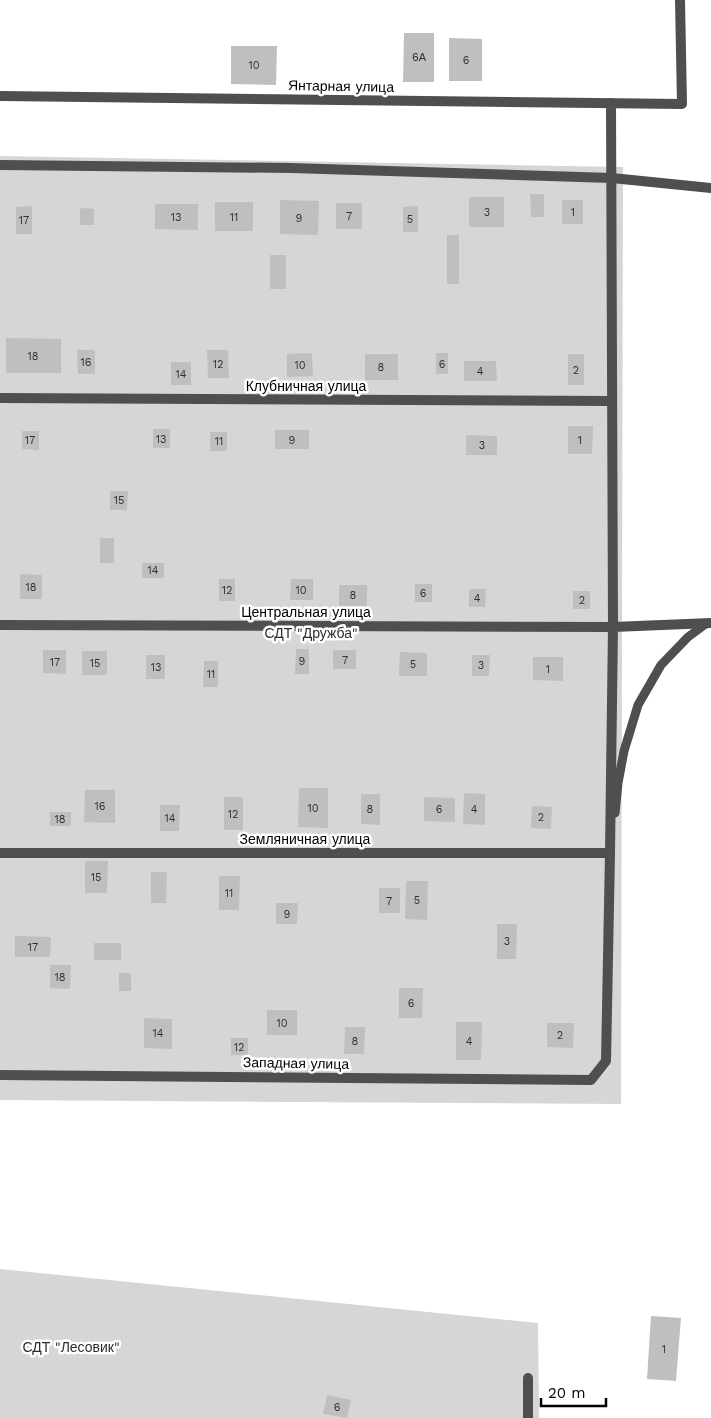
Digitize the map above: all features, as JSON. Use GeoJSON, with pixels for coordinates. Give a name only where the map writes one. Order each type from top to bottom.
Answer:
{"type":"FeatureCollection","features":[{"type":"Feature","properties":{"kind":"street","name":"Янтарная улица"},"geometry":{"type":"LineString","coordinates":[[0,96],[682,104],[680,0]]}},
{"type":"Feature","properties":{"kind":"street"},"geometry":{"type":"LineString","coordinates":[[610,853],[612,627],[611,103]]}},
{"type":"Feature","properties":{"kind":"street"},"geometry":{"type":"LineString","coordinates":[[0,165],[292,168],[612,178],[711,188]]}},
{"type":"Feature","properties":{"kind":"street","name":"Клубничная улица"},"geometry":{"type":"LineString","coordinates":[[0,398],[612,401]]}},
{"type":"Feature","properties":{"kind":"street","name":"Центральная улица"},"geometry":{"type":"LineString","coordinates":[[0,625],[612,627],[709,623]]}},
{"type":"Feature","properties":{"kind":"street","name":"Земляничная улица"},"geometry":{"type":"LineString","coordinates":[[0,853],[610,853]]}},
{"type":"Feature","properties":{"kind":"street","name":"Западная улица"},"geometry":{"type":"LineString","coordinates":[[0,1075],[591,1080],[606,1062],[610,853]]}},
{"type":"Feature","properties":{"kind":"street"},"geometry":{"type":"LineString","coordinates":[[528,1378],[528,1418]]}},
{"type":"Feature","properties":{"kind":"lane"},"geometry":{"type":"LineString","coordinates":[[610,853],[624,751],[638,705],[661,664],[688,637],[709,623]]}},
{"type":"Feature","properties":{"kind":"green space","name":"СДТ \"Дружба\""},"geometry":{"type":"Polygon","coordinates":[[[0,156],[623,167],[621,1104],[0,1100],[0,156]]]}},
{"type":"Feature","properties":{"kind":"green space","name":"СДТ \"Лесовик\""},"geometry":{"type":"Polygon","coordinates":[[[0,1269],[538,1323],[539,1418],[0,1418],[0,1269]]]}},
{"type":"Feature","properties":{"kind":"building"},"geometry":{"type":"Polygon","coordinates":[[[404,33],[434,33],[434,82],[403,82],[404,33]]]}},
{"type":"Feature","properties":{"kind":"building"},"geometry":{"type":"Polygon","coordinates":[[[449,38],[482,39],[482,81],[449,81],[449,38]]]}},
{"type":"Feature","properties":{"kind":"building"},"geometry":{"type":"Polygon","coordinates":[[[231,46],[277,46],[276,85],[231,84],[231,46]]]}},
{"type":"Feature","properties":{"kind":"building"},"geometry":{"type":"Polygon","coordinates":[[[530,194],[544,194],[544,217],[531,217],[530,194]]]}},
{"type":"Feature","properties":{"kind":"building"},"geometry":{"type":"Polygon","coordinates":[[[469,197],[504,197],[504,227],[469,227],[469,197]]]}},
{"type":"Feature","properties":{"kind":"building"},"geometry":{"type":"Polygon","coordinates":[[[280,200],[319,201],[318,235],[280,234],[280,200]]]}},
{"type":"Feature","properties":{"kind":"building"},"geometry":{"type":"Polygon","coordinates":[[[562,200],[583,200],[583,224],[562,224],[562,200]]]}},
{"type":"Feature","properties":{"kind":"building"},"geometry":{"type":"Polygon","coordinates":[[[215,202],[253,202],[253,231],[215,231],[215,202]]]}},
{"type":"Feature","properties":{"kind":"building"},"geometry":{"type":"Polygon","coordinates":[[[336,203],[362,203],[362,229],[336,229],[336,203]]]}},
{"type":"Feature","properties":{"kind":"building"},"geometry":{"type":"Polygon","coordinates":[[[155,204],[198,204],[198,230],[155,229],[155,204]]]}},
{"type":"Feature","properties":{"kind":"building"},"geometry":{"type":"Polygon","coordinates":[[[32,206],[32,234],[16,234],[16,207],[32,206]]]}},
{"type":"Feature","properties":{"kind":"building"},"geometry":{"type":"Polygon","coordinates":[[[418,206],[418,232],[403,232],[403,207],[418,206]]]}},
{"type":"Feature","properties":{"kind":"building"},"geometry":{"type":"Polygon","coordinates":[[[80,208],[94,209],[94,225],[80,225],[80,208]]]}},
{"type":"Feature","properties":{"kind":"building"},"geometry":{"type":"Polygon","coordinates":[[[447,235],[459,235],[459,284],[447,284],[447,235]]]}},
{"type":"Feature","properties":{"kind":"building"},"geometry":{"type":"Polygon","coordinates":[[[270,255],[286,255],[286,289],[270,289],[270,255]]]}},
{"type":"Feature","properties":{"kind":"building"},"geometry":{"type":"Polygon","coordinates":[[[6,338],[61,339],[61,373],[6,373],[6,338]]]}},
{"type":"Feature","properties":{"kind":"building"},"geometry":{"type":"Polygon","coordinates":[[[77,350],[95,350],[95,374],[78,374],[77,350]]]}},
{"type":"Feature","properties":{"kind":"building"},"geometry":{"type":"Polygon","coordinates":[[[207,350],[228,350],[229,378],[208,378],[207,350]]]}},
{"type":"Feature","properties":{"kind":"building"},"geometry":{"type":"Polygon","coordinates":[[[312,353],[313,376],[287,377],[287,354],[312,353]]]}},
{"type":"Feature","properties":{"kind":"building"},"geometry":{"type":"Polygon","coordinates":[[[436,353],[448,353],[448,374],[436,374],[436,353]]]}},
{"type":"Feature","properties":{"kind":"building"},"geometry":{"type":"Polygon","coordinates":[[[365,354],[398,354],[398,380],[365,380],[365,354]]]}},
{"type":"Feature","properties":{"kind":"building"},"geometry":{"type":"Polygon","coordinates":[[[568,354],[584,354],[584,385],[568,385],[568,354]]]}},
{"type":"Feature","properties":{"kind":"building"},"geometry":{"type":"Polygon","coordinates":[[[464,361],[496,361],[497,381],[464,381],[464,361]]]}},
{"type":"Feature","properties":{"kind":"building"},"geometry":{"type":"Polygon","coordinates":[[[171,362],[191,362],[191,385],[171,385],[171,362]]]}},
{"type":"Feature","properties":{"kind":"building"},"geometry":{"type":"Polygon","coordinates":[[[568,426],[593,426],[592,454],[568,454],[568,426]]]}},
{"type":"Feature","properties":{"kind":"building"},"geometry":{"type":"Polygon","coordinates":[[[153,429],[170,429],[170,448],[153,448],[153,429]]]}},
{"type":"Feature","properties":{"kind":"building"},"geometry":{"type":"Polygon","coordinates":[[[275,430],[309,430],[309,449],[275,449],[275,430]]]}},
{"type":"Feature","properties":{"kind":"building"},"geometry":{"type":"Polygon","coordinates":[[[22,431],[39,431],[39,450],[22,449],[22,431]]]}},
{"type":"Feature","properties":{"kind":"building"},"geometry":{"type":"Polygon","coordinates":[[[210,432],[227,432],[227,451],[210,451],[210,432]]]}},
{"type":"Feature","properties":{"kind":"building"},"geometry":{"type":"Polygon","coordinates":[[[466,435],[497,436],[497,455],[466,455],[466,435]]]}},
{"type":"Feature","properties":{"kind":"building"},"geometry":{"type":"Polygon","coordinates":[[[110,491],[128,491],[127,510],[110,510],[110,491]]]}},
{"type":"Feature","properties":{"kind":"building"},"geometry":{"type":"Polygon","coordinates":[[[100,538],[114,538],[114,563],[100,563],[100,538]]]}},
{"type":"Feature","properties":{"kind":"building"},"geometry":{"type":"Polygon","coordinates":[[[142,563],[164,563],[164,578],[142,578],[142,563]]]}},
{"type":"Feature","properties":{"kind":"building"},"geometry":{"type":"Polygon","coordinates":[[[20,574],[42,575],[42,599],[20,599],[20,574]]]}},
{"type":"Feature","properties":{"kind":"building"},"geometry":{"type":"Polygon","coordinates":[[[219,579],[235,579],[235,601],[219,601],[219,579]]]}},
{"type":"Feature","properties":{"kind":"building"},"geometry":{"type":"Polygon","coordinates":[[[291,579],[313,579],[313,600],[290,600],[291,579]]]}},
{"type":"Feature","properties":{"kind":"building"},"geometry":{"type":"Polygon","coordinates":[[[415,584],[432,584],[432,602],[415,602],[415,584]]]}},
{"type":"Feature","properties":{"kind":"building"},"geometry":{"type":"Polygon","coordinates":[[[339,585],[367,585],[367,606],[339,606],[339,585]]]}},
{"type":"Feature","properties":{"kind":"building"},"geometry":{"type":"Polygon","coordinates":[[[469,589],[486,589],[485,607],[469,607],[469,589]]]}},
{"type":"Feature","properties":{"kind":"building"},"geometry":{"type":"Polygon","coordinates":[[[573,591],[590,591],[590,609],[573,609],[573,591]]]}},
{"type":"Feature","properties":{"kind":"building"},"geometry":{"type":"Polygon","coordinates":[[[296,649],[309,649],[309,674],[295,674],[296,649]]]}},
{"type":"Feature","properties":{"kind":"building"},"geometry":{"type":"Polygon","coordinates":[[[43,650],[66,650],[66,674],[43,673],[43,650]]]}},
{"type":"Feature","properties":{"kind":"building"},"geometry":{"type":"Polygon","coordinates":[[[333,650],[356,650],[356,669],[333,669],[333,650]]]}},
{"type":"Feature","properties":{"kind":"building"},"geometry":{"type":"Polygon","coordinates":[[[82,651],[107,651],[107,675],[82,675],[82,651]]]}},
{"type":"Feature","properties":{"kind":"building"},"geometry":{"type":"Polygon","coordinates":[[[400,652],[427,653],[427,676],[399,676],[400,652]]]}},
{"type":"Feature","properties":{"kind":"building"},"geometry":{"type":"Polygon","coordinates":[[[146,655],[165,655],[165,679],[146,679],[146,655]]]}},
{"type":"Feature","properties":{"kind":"building"},"geometry":{"type":"Polygon","coordinates":[[[472,655],[490,655],[489,676],[472,676],[472,655]]]}},
{"type":"Feature","properties":{"kind":"building"},"geometry":{"type":"Polygon","coordinates":[[[533,657],[563,657],[563,681],[533,680],[533,657]]]}},
{"type":"Feature","properties":{"kind":"building"},"geometry":{"type":"Polygon","coordinates":[[[204,661],[218,661],[218,687],[203,687],[204,661]]]}},
{"type":"Feature","properties":{"kind":"building"},"geometry":{"type":"Polygon","coordinates":[[[299,788],[328,788],[328,828],[298,827],[299,788]]]}},
{"type":"Feature","properties":{"kind":"building"},"geometry":{"type":"Polygon","coordinates":[[[85,790],[115,790],[115,823],[84,822],[85,790]]]}},
{"type":"Feature","properties":{"kind":"building"},"geometry":{"type":"Polygon","coordinates":[[[464,793],[485,794],[485,825],[463,824],[464,793]]]}},
{"type":"Feature","properties":{"kind":"building"},"geometry":{"type":"Polygon","coordinates":[[[361,794],[380,794],[380,825],[361,824],[361,794]]]}},
{"type":"Feature","properties":{"kind":"building"},"geometry":{"type":"Polygon","coordinates":[[[224,797],[243,797],[243,830],[224,830],[224,797]]]}},
{"type":"Feature","properties":{"kind":"building"},"geometry":{"type":"Polygon","coordinates":[[[424,797],[455,798],[455,822],[424,821],[424,797]]]}},
{"type":"Feature","properties":{"kind":"building"},"geometry":{"type":"Polygon","coordinates":[[[160,805],[180,805],[179,831],[160,831],[160,805]]]}},
{"type":"Feature","properties":{"kind":"building"},"geometry":{"type":"Polygon","coordinates":[[[532,806],[552,807],[551,829],[531,828],[532,806]]]}},
{"type":"Feature","properties":{"kind":"building"},"geometry":{"type":"Polygon","coordinates":[[[50,812],[71,812],[71,826],[50,826],[50,812]]]}},
{"type":"Feature","properties":{"kind":"building"},"geometry":{"type":"Polygon","coordinates":[[[85,861],[108,861],[107,893],[85,893],[85,861]]]}},
{"type":"Feature","properties":{"kind":"building"},"geometry":{"type":"Polygon","coordinates":[[[151,872],[167,872],[166,903],[151,903],[151,872]]]}},
{"type":"Feature","properties":{"kind":"building"},"geometry":{"type":"Polygon","coordinates":[[[219,876],[240,876],[239,910],[219,910],[219,876]]]}},
{"type":"Feature","properties":{"kind":"building"},"geometry":{"type":"Polygon","coordinates":[[[406,881],[428,881],[427,920],[405,919],[406,881]]]}},
{"type":"Feature","properties":{"kind":"building"},"geometry":{"type":"Polygon","coordinates":[[[379,888],[400,888],[400,913],[379,913],[379,888]]]}},
{"type":"Feature","properties":{"kind":"building"},"geometry":{"type":"Polygon","coordinates":[[[276,903],[298,903],[297,924],[276,924],[276,903]]]}},
{"type":"Feature","properties":{"kind":"building"},"geometry":{"type":"Polygon","coordinates":[[[497,924],[517,924],[516,959],[497,959],[497,924]]]}},
{"type":"Feature","properties":{"kind":"building"},"geometry":{"type":"Polygon","coordinates":[[[15,936],[51,937],[50,957],[15,957],[15,936]]]}},
{"type":"Feature","properties":{"kind":"building"},"geometry":{"type":"Polygon","coordinates":[[[94,943],[121,943],[121,960],[94,960],[94,943]]]}},
{"type":"Feature","properties":{"kind":"building"},"geometry":{"type":"Polygon","coordinates":[[[50,965],[71,965],[70,989],[50,988],[50,965]]]}},
{"type":"Feature","properties":{"kind":"building"},"geometry":{"type":"Polygon","coordinates":[[[119,973],[131,973],[131,991],[119,991],[119,973]]]}},
{"type":"Feature","properties":{"kind":"building"},"geometry":{"type":"Polygon","coordinates":[[[399,988],[423,988],[422,1018],[399,1018],[399,988]]]}},
{"type":"Feature","properties":{"kind":"building"},"geometry":{"type":"Polygon","coordinates":[[[267,1010],[297,1010],[297,1035],[267,1035],[267,1010]]]}},
{"type":"Feature","properties":{"kind":"building"},"geometry":{"type":"Polygon","coordinates":[[[144,1018],[172,1019],[172,1049],[144,1048],[144,1018]]]}},
{"type":"Feature","properties":{"kind":"building"},"geometry":{"type":"Polygon","coordinates":[[[456,1022],[482,1022],[481,1060],[456,1060],[456,1022]]]}},
{"type":"Feature","properties":{"kind":"building"},"geometry":{"type":"Polygon","coordinates":[[[547,1023],[574,1023],[573,1048],[547,1047],[547,1023]]]}},
{"type":"Feature","properties":{"kind":"building"},"geometry":{"type":"Polygon","coordinates":[[[345,1027],[365,1027],[364,1054],[344,1054],[345,1027]]]}},
{"type":"Feature","properties":{"kind":"building"},"geometry":{"type":"Polygon","coordinates":[[[231,1038],[248,1038],[248,1055],[231,1055],[231,1038]]]}},
{"type":"Feature","properties":{"kind":"building"},"geometry":{"type":"Polygon","coordinates":[[[651,1316],[681,1318],[676,1381],[647,1379],[651,1316]]]}},
{"type":"Feature","properties":{"kind":"building"},"geometry":{"type":"Polygon","coordinates":[[[327,1395],[351,1400],[347,1418],[323,1414],[327,1395]]]}}]}
